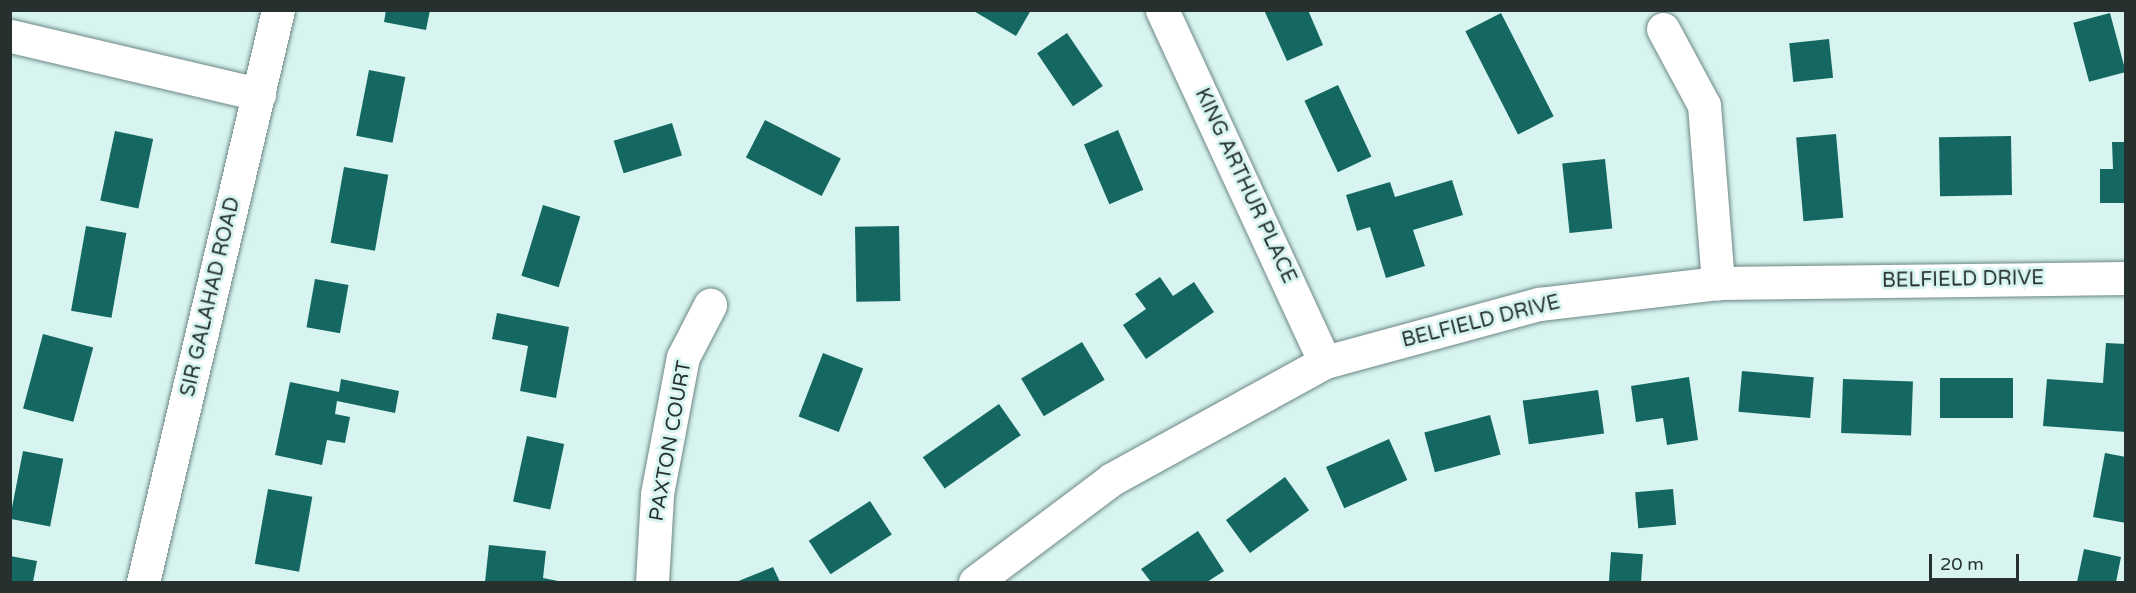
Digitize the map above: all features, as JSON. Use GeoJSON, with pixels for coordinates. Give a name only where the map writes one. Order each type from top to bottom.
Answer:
{"type":"FeatureCollection","features":[{"type":"Feature","properties":{"kind":"street","name":"SIR GALAHAD ROAD"},"geometry":{"type":"LineString","coordinates":[[143,582],[278,10]]}},
{"type":"Feature","properties":{"kind":"street","name":"KING ARTHUR PLACE"},"geometry":{"type":"LineString","coordinates":[[1162,10],[1325,362]]}},
{"type":"Feature","properties":{"kind":"street"},"geometry":{"type":"LineString","coordinates":[[1663,29],[1704,105],[1718,283]]}},
{"type":"Feature","properties":{"kind":"street"},"geometry":{"type":"LineString","coordinates":[[11,36],[259,94]]}},
{"type":"Feature","properties":{"kind":"street","name":"BELFIELD DRIVE"},"geometry":{"type":"LineString","coordinates":[[975,582],[1112,479],[1325,362],[1539,304],[1718,283],[2126,278]]}},
{"type":"Feature","properties":{"kind":"street","name":"PAXTON COURT"},"geometry":{"type":"LineString","coordinates":[[652,582],[657,494],[684,357],[710,305]]}},
{"type":"Feature","properties":{"kind":"building"},"geometry":{"type":"Polygon","coordinates":[[[386,10],[430,10],[426,30],[384,22],[386,10]]]}},
{"type":"Feature","properties":{"kind":"building"},"geometry":{"type":"Polygon","coordinates":[[[972,10],[1031,10],[1016,36],[972,10]]]}},
{"type":"Feature","properties":{"kind":"building"},"geometry":{"type":"Polygon","coordinates":[[[1264,10],[1308,10],[1323,45],[1287,61],[1264,10]]]}},
{"type":"Feature","properties":{"kind":"building"},"geometry":{"type":"Polygon","coordinates":[[[1501,13],[1554,116],[1518,135],[1465,31],[1501,13]]]}},
{"type":"Feature","properties":{"kind":"building"},"geometry":{"type":"Polygon","coordinates":[[[2110,13],[2126,72],[2089,82],[2073,23],[2110,13]]]}},
{"type":"Feature","properties":{"kind":"building"},"geometry":{"type":"Polygon","coordinates":[[[1067,33],[1103,86],[1073,106],[1037,53],[1067,33]]]}},
{"type":"Feature","properties":{"kind":"building"},"geometry":{"type":"Polygon","coordinates":[[[1829,39],[1833,78],[1793,82],[1789,43],[1829,39]]]}},
{"type":"Feature","properties":{"kind":"building"},"geometry":{"type":"Polygon","coordinates":[[[369,70],[405,77],[393,143],[356,136],[369,70]]]}},
{"type":"Feature","properties":{"kind":"building"},"geometry":{"type":"Polygon","coordinates":[[[1338,85],[1371,157],[1338,172],[1304,101],[1338,85]]]}},
{"type":"Feature","properties":{"kind":"building"},"geometry":{"type":"Polygon","coordinates":[[[765,120],[841,159],[822,196],[746,157],[765,120]]]}},
{"type":"Feature","properties":{"kind":"building"},"geometry":{"type":"Polygon","coordinates":[[[672,123],[682,156],[624,173],[614,141],[672,123]]]}},
{"type":"Feature","properties":{"kind":"building"},"geometry":{"type":"Polygon","coordinates":[[[1118,130],[1143,190],[1109,204],[1084,144],[1118,130]]]}},
{"type":"Feature","properties":{"kind":"building"},"geometry":{"type":"Polygon","coordinates":[[[115,131],[153,139],[138,209],[100,200],[115,131]]]}},
{"type":"Feature","properties":{"kind":"building"},"geometry":{"type":"Polygon","coordinates":[[[1836,134],[1843,218],[1803,221],[1796,137],[1836,134]]]}},
{"type":"Feature","properties":{"kind":"building"},"geometry":{"type":"Polygon","coordinates":[[[2011,136],[2012,195],[1940,196],[1939,137],[2011,136]]]}},
{"type":"Feature","properties":{"kind":"building"},"geometry":{"type":"Polygon","coordinates":[[[2112,142],[2126,142],[2126,203],[2100,203],[2100,169],[2113,169],[2112,142]]]}},
{"type":"Feature","properties":{"kind":"building"},"geometry":{"type":"Polygon","coordinates":[[[1605,159],[1612,229],[1570,233],[1562,163],[1605,159]]]}},
{"type":"Feature","properties":{"kind":"building"},"geometry":{"type":"Polygon","coordinates":[[[344,167],[388,175],[375,251],[331,243],[344,167]]]}},
{"type":"Feature","properties":{"kind":"building"},"geometry":{"type":"Polygon","coordinates":[[[1452,180],[1463,215],[1413,230],[1425,266],[1386,278],[1370,227],[1357,231],[1346,195],[1390,182],[1395,197],[1452,180]]]}},
{"type":"Feature","properties":{"kind":"building"},"geometry":{"type":"Polygon","coordinates":[[[543,205],[580,216],[559,287],[521,276],[543,205]]]}},
{"type":"Feature","properties":{"kind":"building"},"geometry":{"type":"Polygon","coordinates":[[[86,226],[126,233],[111,318],[71,311],[86,226]]]}},
{"type":"Feature","properties":{"kind":"building"},"geometry":{"type":"Polygon","coordinates":[[[899,226],[900,301],[856,302],[855,227],[899,226]]]}},
{"type":"Feature","properties":{"kind":"building"},"geometry":{"type":"Polygon","coordinates":[[[1160,277],[1173,296],[1194,282],[1214,312],[1146,359],[1123,325],[1146,309],[1135,294],[1160,277]]]}},
{"type":"Feature","properties":{"kind":"building"},"geometry":{"type":"Polygon","coordinates":[[[315,279],[348,285],[340,333],[306,327],[315,279]]]}},
{"type":"Feature","properties":{"kind":"building"},"geometry":{"type":"Polygon","coordinates":[[[497,313],[569,327],[556,398],[520,391],[528,346],[492,339],[497,313]]]}},
{"type":"Feature","properties":{"kind":"building"},"geometry":{"type":"Polygon","coordinates":[[[43,334],[93,347],[73,422],[23,408],[43,334]]]}},
{"type":"Feature","properties":{"kind":"building"},"geometry":{"type":"Polygon","coordinates":[[[1082,342],[1105,380],[1044,416],[1021,379],[1082,342]]]}},
{"type":"Feature","properties":{"kind":"building"},"geometry":{"type":"Polygon","coordinates":[[[2106,343],[2126,344],[2126,432],[2043,426],[2047,379],[2103,383],[2106,343]]]}},
{"type":"Feature","properties":{"kind":"building"},"geometry":{"type":"Polygon","coordinates":[[[823,353],[863,368],[839,432],[799,416],[823,353]]]}},
{"type":"Feature","properties":{"kind":"building"},"geometry":{"type":"Polygon","coordinates":[[[1742,371],[1814,377],[1810,418],[1738,412],[1742,371]]]}},
{"type":"Feature","properties":{"kind":"building"},"geometry":{"type":"Polygon","coordinates":[[[1689,377],[1698,440],[1667,445],[1663,418],[1636,422],[1631,386],[1689,377]]]}},
{"type":"Feature","properties":{"kind":"building"},"geometry":{"type":"Polygon","coordinates":[[[1940,378],[2013,378],[2013,418],[1940,418],[1940,378]]]}},
{"type":"Feature","properties":{"kind":"building"},"geometry":{"type":"Polygon","coordinates":[[[341,379],[399,391],[395,413],[337,401],[335,414],[350,417],[345,443],[327,440],[322,465],[275,455],[290,382],[339,392],[341,379]]]}},
{"type":"Feature","properties":{"kind":"building"},"geometry":{"type":"Polygon","coordinates":[[[1843,379],[1913,381],[1911,435],[1841,433],[1843,379]]]}},
{"type":"Feature","properties":{"kind":"building"},"geometry":{"type":"Polygon","coordinates":[[[1598,390],[1604,434],[1529,444],[1523,401],[1598,390]]]}},
{"type":"Feature","properties":{"kind":"building"},"geometry":{"type":"Polygon","coordinates":[[[999,404],[1021,435],[945,488],[923,457],[999,404]]]}},
{"type":"Feature","properties":{"kind":"building"},"geometry":{"type":"Polygon","coordinates":[[[1490,415],[1501,455],[1435,472],[1424,433],[1490,415]]]}},
{"type":"Feature","properties":{"kind":"building"},"geometry":{"type":"Polygon","coordinates":[[[527,436],[564,444],[550,509],[513,502],[527,436]]]}},
{"type":"Feature","properties":{"kind":"building"},"geometry":{"type":"Polygon","coordinates":[[[1389,439],[1407,480],[1344,508],[1326,467],[1389,439]]]}},
{"type":"Feature","properties":{"kind":"building"},"geometry":{"type":"Polygon","coordinates":[[[23,451],[63,459],[50,527],[10,519],[23,451]]]}},
{"type":"Feature","properties":{"kind":"building"},"geometry":{"type":"Polygon","coordinates":[[[2105,453],[2126,457],[2126,523],[2093,517],[2105,453]]]}},
{"type":"Feature","properties":{"kind":"building"},"geometry":{"type":"Polygon","coordinates":[[[1285,477],[1309,510],[1250,553],[1226,520],[1285,477]]]}},
{"type":"Feature","properties":{"kind":"building"},"geometry":{"type":"Polygon","coordinates":[[[268,489],[312,497],[299,572],[255,564],[268,489]]]}},
{"type":"Feature","properties":{"kind":"building"},"geometry":{"type":"Polygon","coordinates":[[[1673,489],[1676,525],[1638,528],[1635,492],[1673,489]]]}},
{"type":"Feature","properties":{"kind":"building"},"geometry":{"type":"Polygon","coordinates":[[[870,501],[892,535],[831,574],[809,541],[870,501]]]}},
{"type":"Feature","properties":{"kind":"building"},"geometry":{"type":"Polygon","coordinates":[[[1198,531],[1224,571],[1207,582],[1151,582],[1141,569],[1198,531]]]}},
{"type":"Feature","properties":{"kind":"building"},"geometry":{"type":"Polygon","coordinates":[[[489,545],[546,551],[543,578],[563,582],[485,582],[489,545]]]}},
{"type":"Feature","properties":{"kind":"building"},"geometry":{"type":"Polygon","coordinates":[[[2084,549],[2121,557],[2116,582],[2077,582],[2084,549]]]}},
{"type":"Feature","properties":{"kind":"building"},"geometry":{"type":"Polygon","coordinates":[[[1611,552],[1643,554],[1641,582],[1609,582],[1611,552]]]}},
{"type":"Feature","properties":{"kind":"building"},"geometry":{"type":"Polygon","coordinates":[[[10,556],[37,561],[33,582],[10,582],[10,556]]]}},
{"type":"Feature","properties":{"kind":"building"},"geometry":{"type":"Polygon","coordinates":[[[773,567],[780,582],[736,582],[773,567]]]}}]}
